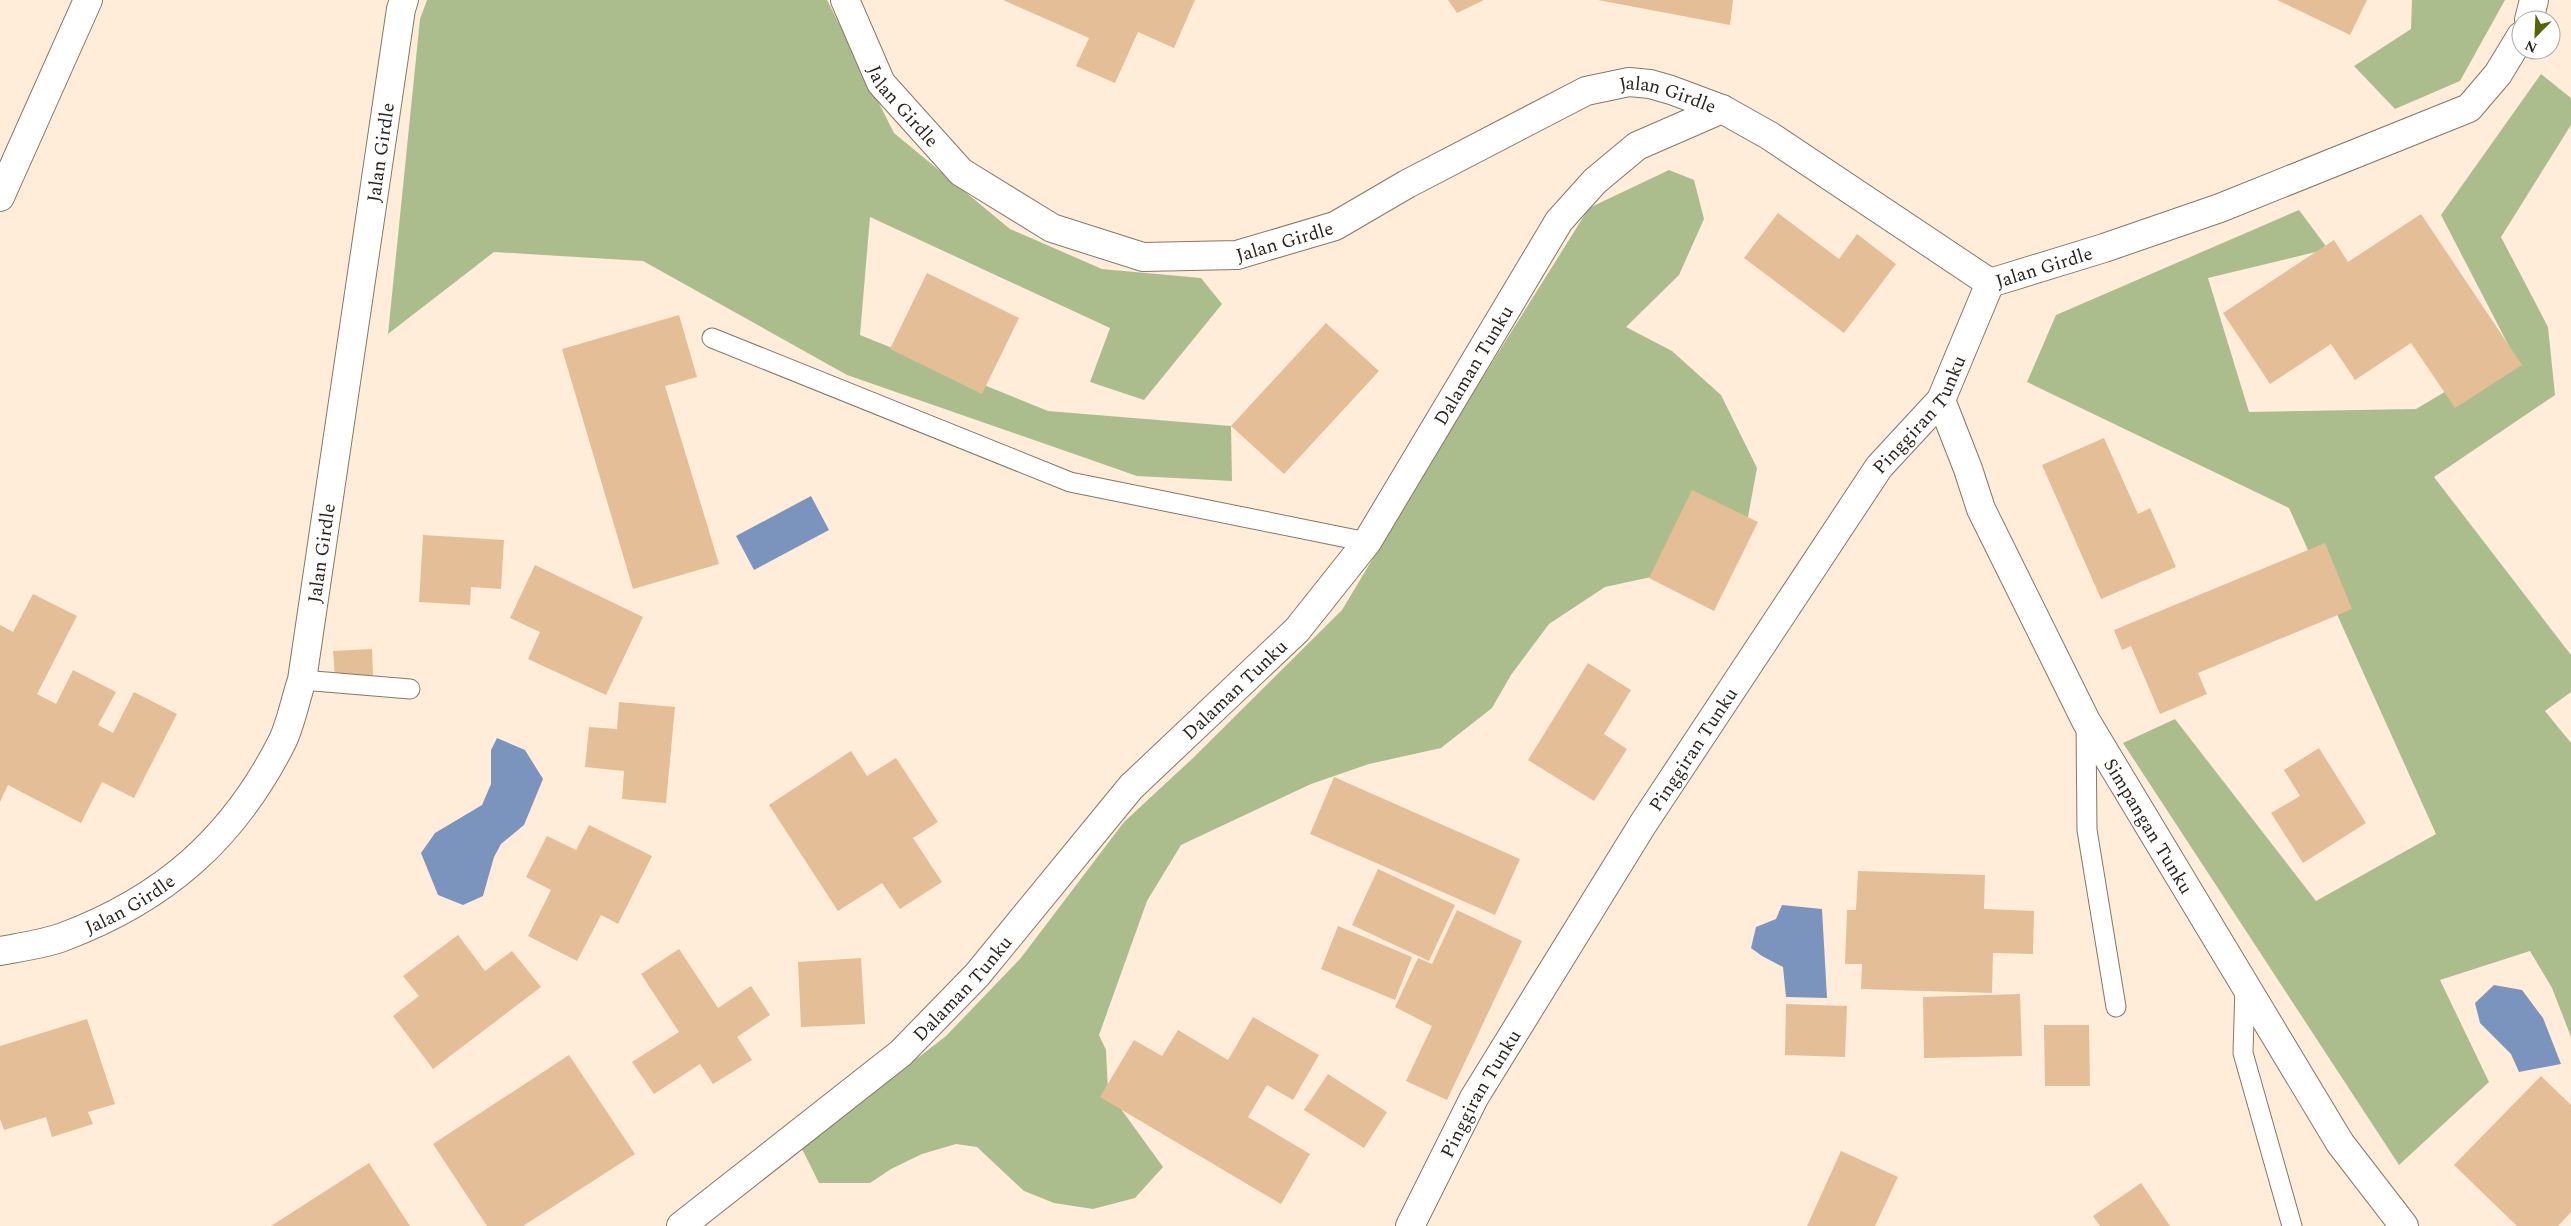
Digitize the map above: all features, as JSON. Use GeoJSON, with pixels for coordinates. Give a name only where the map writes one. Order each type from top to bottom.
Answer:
{"type":"FeatureCollection","features":[{"type":"Feature","properties":{"kind":"street"},"geometry":{"type":"LineString","coordinates":[[0,197],[88,0]]}},
{"type":"Feature","properties":{"kind":"street","name":"Jalan Girdle"},"geometry":{"type":"LineString","coordinates":[[0,951],[61,938],[125,911],[200,857],[238,815],[283,741],[302,680],[398,29],[404,0]]}},
{"type":"Feature","properties":{"kind":"street","name":"Jalan Girdle"},"geometry":{"type":"LineString","coordinates":[[846,0],[881,83],[961,172],[1052,228],[1143,257],[1237,255],[1335,226],[1408,184],[1586,91],[1629,82],[1650,84],[1722,109],[1770,136],[1990,283],[2104,248],[2220,208],[2469,108],[2498,74],[2511,53]]}},
{"type":"Feature","properties":{"kind":"street","name":"Dalaman Tunku"},"geometry":{"type":"LineString","coordinates":[[681,1226],[901,1054],[977,975],[1131,787],[1298,630],[1367,542],[1559,221],[1595,181],[1637,146],[1722,109]]}},
{"type":"Feature","properties":{"kind":"street","name":"Pinggiran Tunku"},"geometry":{"type":"LineString","coordinates":[[1410,1226],[1474,1098],[1643,824],[1879,467],[1941,400],[1990,283]]}},
{"type":"Feature","properties":{"kind":"street","name":"Simpangan Tunku"},"geometry":{"type":"LineString","coordinates":[[1941,400],[1968,469],[1981,509],[2086,720],[2340,1143],[2404,1226]]}},
{"type":"Feature","properties":{"kind":"lane"},"geometry":{"type":"LineString","coordinates":[[712,338],[1070,482],[1367,542]]}},
{"type":"Feature","properties":{"kind":"lane"},"geometry":{"type":"LineString","coordinates":[[302,680],[410,689]]}},
{"type":"Feature","properties":{"kind":"lane"},"geometry":{"type":"LineString","coordinates":[[2086,720],[2087,830],[2116,1007]]}},
{"type":"Feature","properties":{"kind":"lane"},"geometry":{"type":"LineString","coordinates":[[2246,985],[2243,1053],[2292,1226]]}},
{"type":"Feature","properties":{"kind":"green space"},"geometry":{"type":"Polygon","coordinates":[[[427,0],[827,0],[894,133],[1010,229],[1102,269],[1201,278],[1222,304],[1144,400],[1090,382],[1110,328],[870,217],[860,335],[1048,411],[1231,426],[1232,481],[1137,476],[847,375],[643,261],[494,252],[388,334],[420,19],[427,0]]]}},
{"type":"Feature","properties":{"kind":"green space"},"geometry":{"type":"Polygon","coordinates":[[[2412,0],[2505,0],[2460,81],[2395,109],[2354,66],[2411,29],[2412,0]]]}},
{"type":"Feature","properties":{"kind":"green space"},"geometry":{"type":"Polygon","coordinates":[[[2541,74],[2571,98],[2571,125],[2501,237],[2548,327],[2555,395],[2434,477],[2571,655],[2571,692],[2545,711],[2571,743],[2571,1037],[2552,988],[2530,951],[2440,980],[2489,1082],[2399,1165],[2123,743],[2175,719],[2316,901],[2436,834],[2289,508],[2027,382],[2056,315],[2299,210],[2328,249],[2208,278],[2249,412],[2416,409],[2512,352],[2441,215],[2541,74]]]}},
{"type":"Feature","properties":{"kind":"green space"},"geometry":{"type":"Polygon","coordinates":[[[1669,170],[1694,180],[1704,219],[1679,275],[1626,327],[1672,351],[1721,395],[1757,468],[1745,533],[1679,571],[1605,587],[1549,624],[1511,675],[1492,708],[1441,748],[1369,764],[1311,784],[1181,845],[1147,901],[1099,1035],[1106,1050],[1108,1091],[1163,1167],[1135,1198],[1093,1209],[1054,1203],[1024,1191],[977,1147],[956,1144],[922,1154],[891,1169],[870,1183],[819,1183],[800,1145],[843,1116],[946,1036],[1020,959],[1124,822],[1193,758],[1342,610],[1456,420],[1589,208],[1669,170]]]}},
{"type":"Feature","properties":{"kind":"water"},"geometry":{"type":"Polygon","coordinates":[[[811,496],[829,530],[754,570],[736,536],[811,496]]]}},
{"type":"Feature","properties":{"kind":"water"},"geometry":{"type":"Polygon","coordinates":[[[497,738],[525,750],[543,779],[524,825],[501,844],[494,857],[483,896],[463,905],[438,895],[421,853],[435,833],[482,805],[491,784],[491,750],[497,738]]]}},
{"type":"Feature","properties":{"kind":"water"},"geometry":{"type":"Polygon","coordinates":[[[1782,905],[1822,909],[1827,998],[1786,997],[1783,967],[1751,948],[1756,927],[1776,919],[1782,905]]]}},
{"type":"Feature","properties":{"kind":"water"},"geometry":{"type":"Polygon","coordinates":[[[2494,985],[2522,990],[2543,1018],[2561,1064],[2519,1072],[2511,1054],[2480,1023],[2475,1003],[2494,985]]]}},
{"type":"Feature","properties":{"kind":"building"},"geometry":{"type":"Polygon","coordinates":[[[1003,0],[1195,0],[1174,48],[1138,32],[1115,83],[1076,66],[1089,38],[1003,0]]]}},
{"type":"Feature","properties":{"kind":"building"},"geometry":{"type":"Polygon","coordinates":[[[1448,0],[1484,0],[1457,13],[1448,0]]]}},
{"type":"Feature","properties":{"kind":"building"},"geometry":{"type":"Polygon","coordinates":[[[1598,0],[1733,0],[1730,25],[1598,0]]]}},
{"type":"Feature","properties":{"kind":"building"},"geometry":{"type":"Polygon","coordinates":[[[2277,0],[2367,0],[2350,35],[2277,0]]]}},
{"type":"Feature","properties":{"kind":"building"},"geometry":{"type":"Polygon","coordinates":[[[1778,213],[1839,259],[1857,234],[1896,264],[1844,333],[1744,258],[1778,213]]]}},
{"type":"Feature","properties":{"kind":"building"},"geometry":{"type":"Polygon","coordinates":[[[2421,214],[2522,365],[2455,408],[2411,343],[2355,380],[2331,344],[2270,384],[2223,313],[2334,240],[2348,262],[2421,214]]]}},
{"type":"Feature","properties":{"kind":"building"},"geometry":{"type":"Polygon","coordinates":[[[927,273],[1019,318],[982,394],[890,349],[927,273]]]}},
{"type":"Feature","properties":{"kind":"building"},"geometry":{"type":"Polygon","coordinates":[[[679,315],[697,377],[665,386],[719,564],[633,589],[562,349],[679,315]]]}},
{"type":"Feature","properties":{"kind":"building"},"geometry":{"type":"Polygon","coordinates":[[[1326,323],[1379,371],[1284,474],[1231,426],[1326,323]]]}},
{"type":"Feature","properties":{"kind":"building"},"geometry":{"type":"Polygon","coordinates":[[[2104,438],[2138,514],[2150,508],[2176,567],[2101,599],[2042,465],[2104,438]]]}},
{"type":"Feature","properties":{"kind":"building"},"geometry":{"type":"Polygon","coordinates":[[[1692,490],[1758,522],[1714,611],[1649,578],[1692,490]]]}},
{"type":"Feature","properties":{"kind":"building"},"geometry":{"type":"Polygon","coordinates":[[[423,535],[504,540],[501,589],[471,587],[470,605],[419,602],[423,535]]]}},
{"type":"Feature","properties":{"kind":"building"},"geometry":{"type":"Polygon","coordinates":[[[2325,543],[2352,609],[2198,673],[2207,694],[2160,714],[2131,646],[2122,650],[2114,630],[2325,543]]]}},
{"type":"Feature","properties":{"kind":"building"},"geometry":{"type":"Polygon","coordinates":[[[535,565],[643,617],[606,695],[528,659],[540,632],[510,618],[535,565]]]}},
{"type":"Feature","properties":{"kind":"building"},"geometry":{"type":"Polygon","coordinates":[[[33,594],[77,616],[37,694],[56,704],[73,670],[116,692],[98,725],[113,733],[134,692],[177,714],[134,798],[102,782],[81,823],[8,785],[0,802],[0,625],[13,632],[33,594]]]}},
{"type":"Feature","properties":{"kind":"building"},"geometry":{"type":"Polygon","coordinates":[[[372,649],[373,675],[335,677],[333,651],[372,649]]]}},
{"type":"Feature","properties":{"kind":"building"},"geometry":{"type":"Polygon","coordinates":[[[1588,663],[1631,690],[1604,734],[1627,749],[1594,801],[1528,760],[1588,663]]]}},
{"type":"Feature","properties":{"kind":"building"},"geometry":{"type":"Polygon","coordinates":[[[619,702],[675,707],[666,803],[622,799],[624,771],[585,767],[589,727],[617,729],[619,702]]]}},
{"type":"Feature","properties":{"kind":"building"},"geometry":{"type":"Polygon","coordinates":[[[2319,748],[2366,823],[2303,863],[2271,813],[2300,796],[2284,770],[2319,748]]]}},
{"type":"Feature","properties":{"kind":"building"},"geometry":{"type":"Polygon","coordinates":[[[851,751],[867,776],[896,758],[938,822],[913,838],[942,882],[900,909],[882,883],[838,911],[769,805],[851,751]]]}},
{"type":"Feature","properties":{"kind":"building"},"geometry":{"type":"Polygon","coordinates":[[[1334,777],[1520,859],[1495,915],[1310,834],[1334,777]]]}},
{"type":"Feature","properties":{"kind":"building"},"geometry":{"type":"Polygon","coordinates":[[[589,825],[652,856],[618,924],[601,915],[577,961],[528,936],[551,890],[526,877],[547,836],[576,850],[589,825]]]}},
{"type":"Feature","properties":{"kind":"building"},"geometry":{"type":"Polygon","coordinates":[[[1378,869],[1455,905],[1429,961],[1352,925],[1378,869]]]}},
{"type":"Feature","properties":{"kind":"building"},"geometry":{"type":"Polygon","coordinates":[[[1858,871],[1985,875],[1984,909],[2034,911],[2033,954],[1993,953],[1992,993],[1861,989],[1862,964],[1845,964],[1847,910],[1856,910],[1858,871]]]}},
{"type":"Feature","properties":{"kind":"building"},"geometry":{"type":"Polygon","coordinates":[[[1457,910],[1522,941],[1447,1100],[1406,1081],[1432,1026],[1395,1007],[1418,958],[1432,964],[1457,910]]]}},
{"type":"Feature","properties":{"kind":"building"},"geometry":{"type":"Polygon","coordinates":[[[1338,926],[1412,957],[1395,1000],[1321,969],[1338,926]]]}},
{"type":"Feature","properties":{"kind":"building"},"geometry":{"type":"Polygon","coordinates":[[[458,935],[485,971],[512,951],[541,987],[433,1069],[393,1016],[419,996],[403,976],[458,935]]]}},
{"type":"Feature","properties":{"kind":"building"},"geometry":{"type":"Polygon","coordinates":[[[679,949],[718,1008],[751,986],[770,1015],[737,1037],[752,1060],[713,1084],[700,1064],[654,1094],[632,1062],[679,1032],[641,974],[679,949]]]}},
{"type":"Feature","properties":{"kind":"building"},"geometry":{"type":"Polygon","coordinates":[[[861,958],[865,1024],[801,1027],[798,962],[861,958]]]}},
{"type":"Feature","properties":{"kind":"building"},"geometry":{"type":"Polygon","coordinates":[[[2020,994],[2022,1056],[1924,1058],[1923,997],[2020,994]]]}},
{"type":"Feature","properties":{"kind":"building"},"geometry":{"type":"Polygon","coordinates":[[[1786,1004],[1847,1006],[1845,1057],[1785,1055],[1786,1004]]]}},
{"type":"Feature","properties":{"kind":"building"},"geometry":{"type":"Polygon","coordinates":[[[1253,1017],[1319,1055],[1293,1100],[1267,1085],[1248,1117],[1310,1154],[1281,1204],[1100,1097],[1134,1040],[1162,1056],[1178,1030],[1228,1060],[1253,1017]]]}},
{"type":"Feature","properties":{"kind":"building"},"geometry":{"type":"Polygon","coordinates":[[[87,1019],[115,1104],[88,1112],[93,1124],[52,1137],[46,1117],[4,1130],[0,1119],[0,1046],[87,1019]]]}},
{"type":"Feature","properties":{"kind":"building"},"geometry":{"type":"Polygon","coordinates":[[[2044,1025],[2089,1025],[2090,1086],[2045,1086],[2044,1025]]]}},
{"type":"Feature","properties":{"kind":"building"},"geometry":{"type":"Polygon","coordinates":[[[569,1055],[635,1154],[523,1226],[487,1226],[433,1144],[569,1055]]]}},
{"type":"Feature","properties":{"kind":"building"},"geometry":{"type":"Polygon","coordinates":[[[1328,1074],[1387,1112],[1364,1148],[1304,1110],[1328,1074]]]}},
{"type":"Feature","properties":{"kind":"building"},"geometry":{"type":"Polygon","coordinates":[[[2541,1076],[2571,1105],[2571,1212],[2558,1226],[2517,1226],[2454,1165],[2541,1076]]]}},
{"type":"Feature","properties":{"kind":"building"},"geometry":{"type":"Polygon","coordinates":[[[1841,1151],[1898,1177],[1875,1226],[1807,1226],[1841,1151]]]}},
{"type":"Feature","properties":{"kind":"building"},"geometry":{"type":"Polygon","coordinates":[[[369,1163],[410,1226],[271,1226],[369,1163]]]}},
{"type":"Feature","properties":{"kind":"building"},"geometry":{"type":"Polygon","coordinates":[[[2141,1183],[2170,1226],[2100,1226],[2093,1216],[2141,1183]]]}}]}
